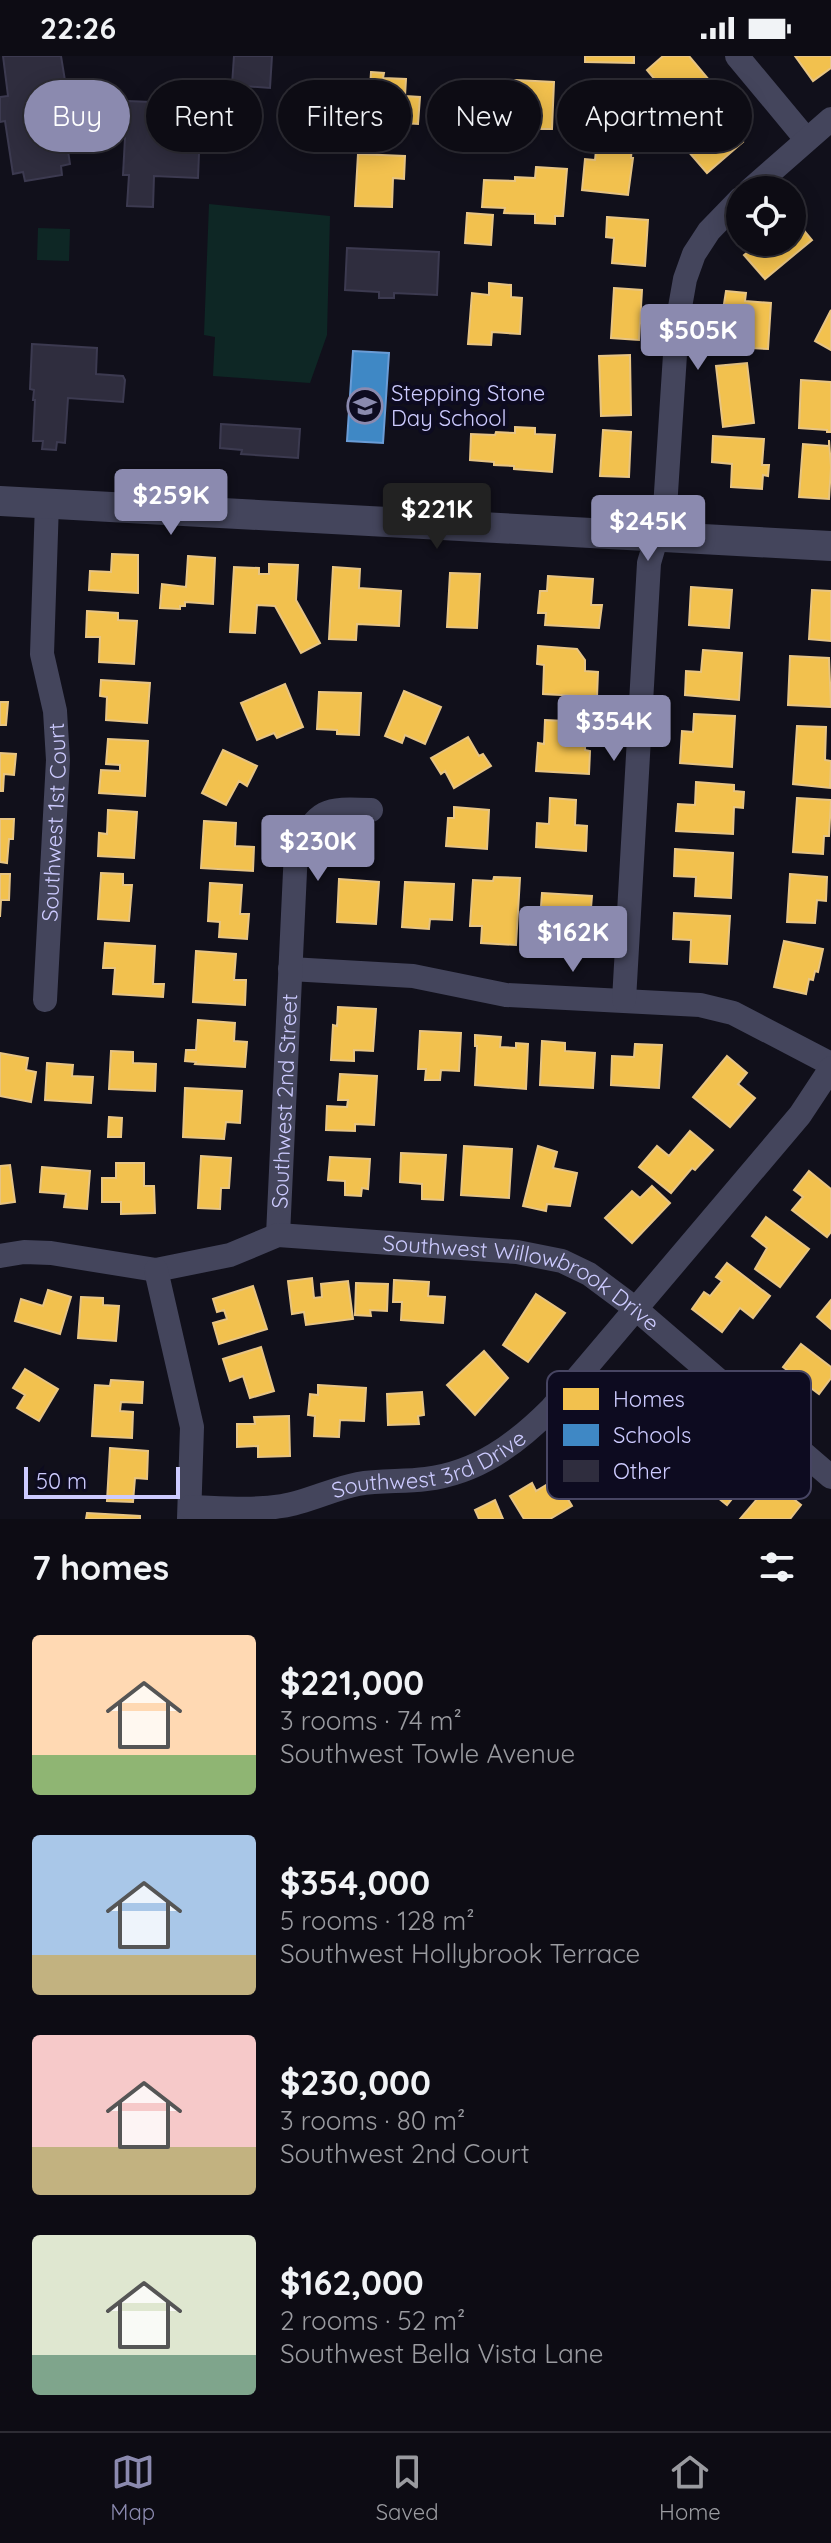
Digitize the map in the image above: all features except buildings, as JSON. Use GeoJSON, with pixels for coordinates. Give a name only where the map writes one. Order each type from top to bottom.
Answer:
{"type":"FeatureCollection","features":[{"type":"Feature","properties":{"kind":"street"},"geometry":{"type":"LineString","coordinates":[[737,56],[806,139]]}},
{"type":"Feature","properties":{"kind":"street"},"geometry":{"type":"LineString","coordinates":[[765,176],[831,119]]}},
{"type":"Feature","properties":{"kind":"street"},"geometry":{"type":"LineString","coordinates":[[624,1000],[649,563],[665,508],[677,324],[685,279],[694,254],[709,231],[726,213]]}},
{"type":"Feature","properties":{"kind":"street"},"geometry":{"type":"LineString","coordinates":[[0,501],[831,546]]}},
{"type":"Feature","properties":{"kind":"street","name":"Southwest 1st Court"},"geometry":{"type":"LineString","coordinates":[[45,1000],[58,760],[55,711],[42,654],[47,503]]}},
{"type":"Feature","properties":{"kind":"street","name":"Southwest 2nd Street"},"geometry":{"type":"LineString","coordinates":[[278,1235],[296,850],[313,821],[333,808],[371,810]]}},
{"type":"Feature","properties":{"kind":"street"},"geometry":{"type":"LineString","coordinates":[[290,969],[413,976],[506,995],[624,1000],[719,1009],[761,1026],[831,1066]]}},
{"type":"Feature","properties":{"kind":"street","name":"Southwest 3rd Drive"},"geometry":{"type":"LineString","coordinates":[[583,1371],[800,1115],[831,1066]]}},
{"type":"Feature","properties":{"kind":"street","name":"Southwest Willowbrook Drive"},"geometry":{"type":"LineString","coordinates":[[156,1270],[230,1255],[278,1235],[542,1256],[562,1261],[589,1274],[712,1371]]}},
{"type":"Feature","properties":{"kind":"street"},"geometry":{"type":"LineString","coordinates":[[0,1256],[24,1252],[51,1253],[156,1270],[192,1427],[190,1513]]}},
{"type":"Feature","properties":{"kind":"street","name":"Southwest 3rd Drive"},"geometry":{"type":"LineString","coordinates":[[190,1513],[285,1506],[338,1488],[426,1479],[480,1464],[505,1450],[547,1412]]}},
{"type":"Feature","properties":{"kind":"street","name":"Southwest Willowbrook Drive"},"geometry":{"type":"LineString","coordinates":[[811,1451],[827,1464]]}},
{"type":"Feature","properties":{"kind":"green space"},"geometry":{"type":"Polygon","coordinates":[[[209,204],[330,216],[327,335],[310,383],[213,376],[215,337],[204,335],[209,204]]]}},
{"type":"Feature","properties":{"kind":"green space"},"geometry":{"type":"Polygon","coordinates":[[[38,228],[70,229],[69,261],[37,260],[38,228]]]}},
{"type":"Feature","properties":{"kind":"place","name":"Stepping Stone Day School"},"geometry":{"type":"Point","coordinates":[365,406]}}]}
